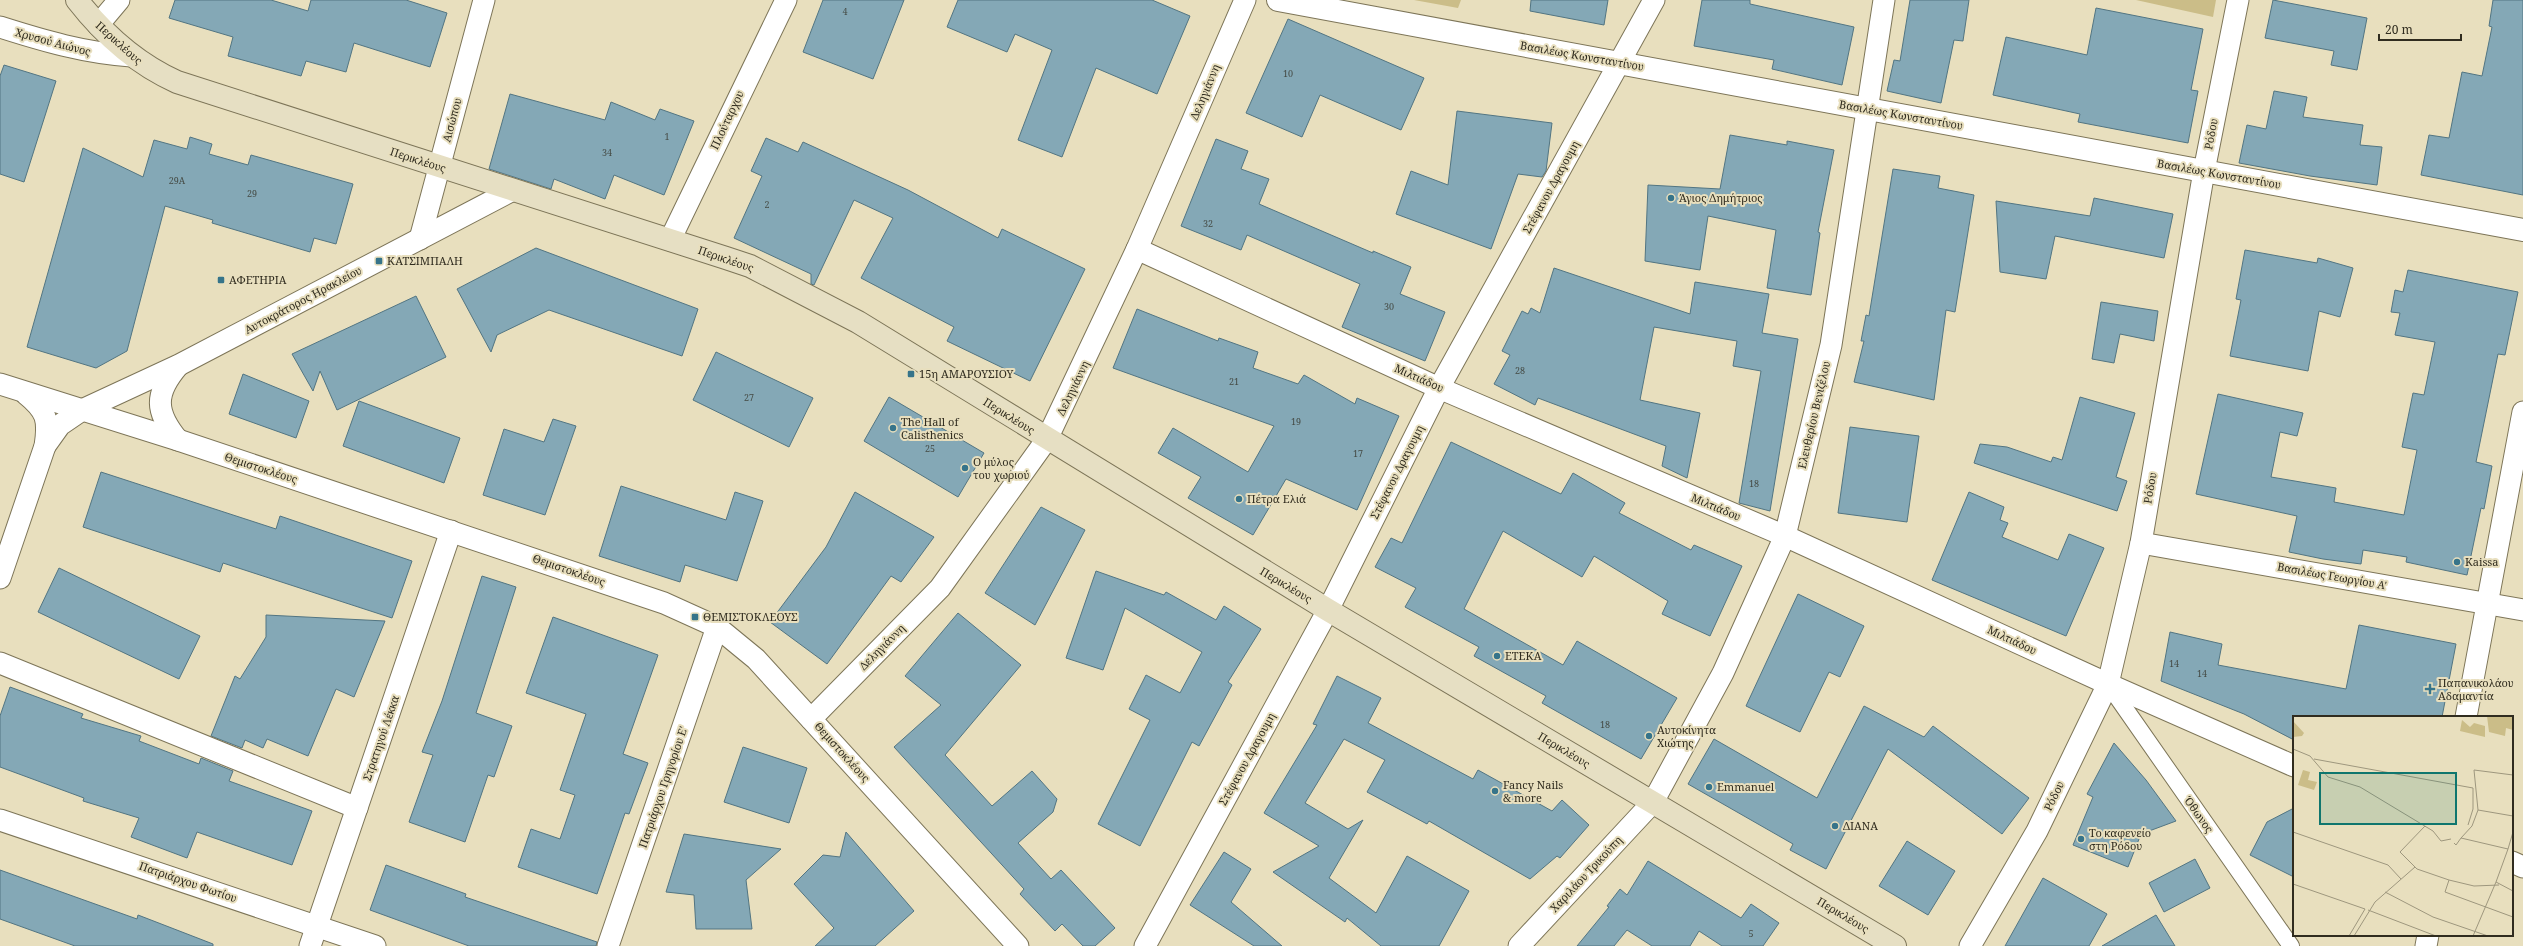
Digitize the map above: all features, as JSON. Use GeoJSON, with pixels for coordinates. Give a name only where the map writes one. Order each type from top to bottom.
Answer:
{"type":"FeatureCollection","features":[{"type":"Feature","properties":{"kind":"main road","name":"Περικλέους"},"geometry":{"type":"LineString","coordinates":[[77,0],[98,25],[131,56],[151,70],[177,82],[750,266],[780,281],[858,322],[1047,440],[1328,610],[1895,946]]}},
{"type":"Feature","properties":{"kind":"street"},"geometry":{"type":"LineString","coordinates":[[98,25],[119,0]]}},
{"type":"Feature","properties":{"kind":"street","name":"Αισώπου"},"geometry":{"type":"LineString","coordinates":[[420,239],[484,0]]}},
{"type":"Feature","properties":{"kind":"street","name":"Πλούταρχου"},"geometry":{"type":"LineString","coordinates":[[670,240],[786,0]]}},
{"type":"Feature","properties":{"kind":"street","name":"Δεληγιάννη"},"geometry":{"type":"LineString","coordinates":[[811,719],[940,588],[1047,440],[1137,249],[1245,0]]}},
{"type":"Feature","properties":{"kind":"street","name":"Βασιλέως Κωνσταντίνου"},"geometry":{"type":"LineString","coordinates":[[1278,0],[2523,230]]}},
{"type":"Feature","properties":{"kind":"street","name":"Στέφανου Δραγουμη"},"geometry":{"type":"LineString","coordinates":[[1145,946],[1328,610],[1440,388],[1654,0]]}},
{"type":"Feature","properties":{"kind":"street","name":"Ελευθερίου Βενιζέλου"},"geometry":{"type":"LineString","coordinates":[[1653,802],[1723,673],[1785,536],[1831,345],[1866,108],[1884,0]]}},
{"type":"Feature","properties":{"kind":"street","name":"Ρόδου"},"geometry":{"type":"LineString","coordinates":[[1970,946],[2037,831],[2108,684],[2141,543],[2204,171],[2238,0]]}},
{"type":"Feature","properties":{"kind":"street","name":"Χρυσού Αιώνος"},"geometry":{"type":"LineString","coordinates":[[0,27],[69,48],[100,54],[131,56]]}},
{"type":"Feature","properties":{"kind":"street","name":"Αυτοκράτορος Ηρακλείου"},"geometry":{"type":"LineString","coordinates":[[45,446],[60,425],[82,410],[179,365],[513,190]]}},
{"type":"Feature","properties":{"kind":"street","name":"Μιλτιάδου"},"geometry":{"type":"LineString","coordinates":[[1137,249],[1440,388],[1785,536],[2108,684],[2293,766]]}},
{"type":"Feature","properties":{"kind":"street","name":"Αυτοκράτορος Ηρακλείου"},"geometry":{"type":"LineString","coordinates":[[178,440],[164,424],[160,403],[165,381],[179,365]]}},
{"type":"Feature","properties":{"kind":"street","name":"Θεμιστοκλέους"},"geometry":{"type":"LineString","coordinates":[[0,384],[178,440],[664,603],[717,627],[756,659],[1018,946]]}},
{"type":"Feature","properties":{"kind":"street","name":"Αυτοκράτορος Ηρακλείου"},"geometry":{"type":"LineString","coordinates":[[0,578],[45,446],[48,425],[41,406],[24,392]]}},
{"type":"Feature","properties":{"kind":"street"},"geometry":{"type":"LineString","coordinates":[[2466,716],[2523,412]]}},
{"type":"Feature","properties":{"kind":"street","name":"Στρατηγού Λέκκα"},"geometry":{"type":"LineString","coordinates":[[310,946],[451,531]]}},
{"type":"Feature","properties":{"kind":"street","name":"Βασιλέως Γεωργίου Α'"},"geometry":{"type":"LineString","coordinates":[[2141,543],[2523,610]]}},
{"type":"Feature","properties":{"kind":"street","name":"Πατριάρχου Γρηγορίου Ε'"},"geometry":{"type":"LineString","coordinates":[[608,946],[717,627]]}},
{"type":"Feature","properties":{"kind":"street"},"geometry":{"type":"LineString","coordinates":[[0,663],[357,808]]}},
{"type":"Feature","properties":{"kind":"street","name":"Όθωνος"},"geometry":{"type":"LineString","coordinates":[[2108,684],[2291,946]]}},
{"type":"Feature","properties":{"kind":"street","name":"Χαριλάου Τρικούπη"},"geometry":{"type":"LineString","coordinates":[[1519,946],[1653,802]]}},
{"type":"Feature","properties":{"kind":"street","name":"Πατριάρχου Φωτίου"},"geometry":{"type":"LineString","coordinates":[[0,820],[375,946]]}},
{"type":"Feature","properties":{"kind":"street"},"geometry":{"type":"LineString","coordinates":[[2513,862],[2523,867]]}},
{"type":"Feature","properties":{"kind":"street"},"geometry":{"type":"LineString","coordinates":[[2426,946],[2428,936]]}},
{"type":"Feature","properties":{"kind":"shaded area"},"geometry":{"type":"Polygon","coordinates":[[[1414,0],[1461,0],[1458,8],[1414,0]]]}},
{"type":"Feature","properties":{"kind":"shaded area"},"geometry":{"type":"Polygon","coordinates":[[[2136,0],[2216,0],[2213,17],[2136,0]]]}},
{"type":"Feature","properties":{"kind":"building"},"geometry":{"type":"Polygon","coordinates":[[[175,0],[271,0],[308,11],[311,0],[406,0],[447,13],[430,67],[354,43],[346,72],[306,61],[301,76],[228,56],[233,37],[169,18],[175,0]]]}},
{"type":"Feature","properties":{"kind":"building"},"geometry":{"type":"Polygon","coordinates":[[[823,0],[904,0],[873,79],[803,52],[823,0]]]}},
{"type":"Feature","properties":{"kind":"building"},"geometry":{"type":"Polygon","coordinates":[[[958,0],[1152,0],[1190,16],[1157,94],[1096,68],[1062,157],[1018,140],[1052,50],[1015,34],[1007,52],[947,27],[958,0]]]}},
{"type":"Feature","properties":{"kind":"building"},"geometry":{"type":"Polygon","coordinates":[[[1531,0],[1608,0],[1604,25],[1530,11],[1531,0]]]}},
{"type":"Feature","properties":{"kind":"building"},"geometry":{"type":"Polygon","coordinates":[[[1702,0],[1750,0],[1750,4],[1854,27],[1842,85],[1772,69],[1774,60],[1694,46],[1702,0]]]}},
{"type":"Feature","properties":{"kind":"building"},"geometry":{"type":"Polygon","coordinates":[[[1910,0],[1969,0],[1963,41],[1954,40],[1941,103],[1887,91],[1894,60],[1900,61],[1910,0]]]}},
{"type":"Feature","properties":{"kind":"building"},"geometry":{"type":"Polygon","coordinates":[[[2273,0],[2367,18],[2357,70],[2331,65],[2334,51],[2265,38],[2273,0]]]}},
{"type":"Feature","properties":{"kind":"building"},"geometry":{"type":"Polygon","coordinates":[[[2493,0],[2523,0],[2523,195],[2421,175],[2429,135],[2449,138],[2462,72],[2482,76],[2492,27],[2489,26],[2493,0]]]}},
{"type":"Feature","properties":{"kind":"building"},"geometry":{"type":"Polygon","coordinates":[[[2096,8],[2203,29],[2191,90],[2198,91],[2188,143],[2078,122],[2080,114],[1993,95],[2006,37],[2087,55],[2096,8]]]}},
{"type":"Feature","properties":{"kind":"building"},"geometry":{"type":"Polygon","coordinates":[[[1288,19],[1424,78],[1401,130],[1320,95],[1302,137],[1246,113],[1288,19]]]}},
{"type":"Feature","properties":{"kind":"building"},"geometry":{"type":"Polygon","coordinates":[[[4,65],[56,81],[24,182],[0,174],[0,76],[4,65]]]}},
{"type":"Feature","properties":{"kind":"building"},"geometry":{"type":"Polygon","coordinates":[[[2274,91],[2307,97],[2303,117],[2363,125],[2360,145],[2382,147],[2377,185],[2310,176],[2239,163],[2247,125],[2266,129],[2274,91]]]}},
{"type":"Feature","properties":{"kind":"building"},"geometry":{"type":"Polygon","coordinates":[[[510,94],[605,120],[611,102],[655,120],[660,109],[694,121],[664,195],[614,175],[605,199],[554,179],[551,189],[489,169],[510,94]]]}},
{"type":"Feature","properties":{"kind":"building"},"geometry":{"type":"Polygon","coordinates":[[[1457,111],[1552,123],[1546,171],[1542,177],[1518,174],[1491,249],[1396,214],[1411,171],[1448,185],[1457,111]]]}},
{"type":"Feature","properties":{"kind":"building"},"geometry":{"type":"Polygon","coordinates":[[[1730,135],[1787,145],[1787,141],[1834,150],[1818,232],[1820,233],[1811,295],[1767,288],[1776,230],[1708,216],[1700,270],[1645,261],[1648,185],[1720,189],[1730,135]]]}},
{"type":"Feature","properties":{"kind":"building"},"geometry":{"type":"Polygon","coordinates":[[[190,137],[212,144],[209,154],[248,165],[251,155],[353,184],[336,244],[314,238],[310,252],[212,223],[213,220],[165,206],[127,351],[96,368],[27,347],[83,148],[143,177],[154,140],[187,149],[190,137]]]}},
{"type":"Feature","properties":{"kind":"building"},"geometry":{"type":"Polygon","coordinates":[[[766,138],[798,152],[803,142],[908,190],[998,238],[1002,229],[1085,269],[1030,381],[947,341],[954,327],[861,278],[893,218],[854,200],[814,285],[811,284],[811,274],[734,238],[762,176],[751,171],[766,138]]]}},
{"type":"Feature","properties":{"kind":"building"},"geometry":{"type":"Polygon","coordinates":[[[1216,139],[1248,151],[1241,169],[1269,179],[1259,204],[1373,253],[1373,251],[1411,267],[1400,294],[1445,312],[1425,361],[1342,327],[1360,284],[1247,235],[1241,250],[1181,226],[1216,139]]]}},
{"type":"Feature","properties":{"kind":"building"},"geometry":{"type":"Polygon","coordinates":[[[1893,169],[1940,176],[1938,188],[1974,195],[1955,312],[1946,310],[1934,400],[1854,382],[1864,341],[1861,341],[1866,315],[1869,316],[1893,169]]]}},
{"type":"Feature","properties":{"kind":"building"},"geometry":{"type":"Polygon","coordinates":[[[2094,198],[2173,214],[2164,258],[2055,236],[2046,279],[2000,272],[1996,201],[2090,216],[2094,198]]]}},
{"type":"Feature","properties":{"kind":"building"},"geometry":{"type":"Polygon","coordinates":[[[536,248],[698,309],[682,356],[549,310],[497,335],[491,352],[457,289],[536,248]]]}},
{"type":"Feature","properties":{"kind":"building"},"geometry":{"type":"Polygon","coordinates":[[[2245,250],[2317,263],[2318,258],[2353,268],[2340,317],[2319,311],[2308,371],[2230,356],[2241,300],[2236,299],[2245,250]]]}},
{"type":"Feature","properties":{"kind":"building"},"geometry":{"type":"Polygon","coordinates":[[[1554,268],[1690,314],[1695,282],[1769,294],[1762,333],[1798,339],[1770,511],[1739,503],[1761,371],[1733,366],[1737,341],[1654,327],[1640,400],[1700,413],[1687,478],[1662,466],[1666,446],[1538,398],[1535,405],[1494,384],[1510,355],[1502,351],[1522,311],[1528,314],[1531,308],[1540,313],[1554,268]]]}},
{"type":"Feature","properties":{"kind":"building"},"geometry":{"type":"Polygon","coordinates":[[[2408,270],[2518,292],[2505,355],[2498,354],[2476,462],[2492,466],[2484,509],[2481,508],[2467,575],[2406,562],[2407,557],[2363,550],[2361,564],[2323,559],[2289,552],[2297,516],[2196,494],[2218,394],[2303,413],[2297,436],[2280,432],[2271,477],[2336,488],[2334,502],[2404,515],[2417,450],[2402,447],[2413,393],[2424,395],[2435,342],[2395,335],[2400,313],[2391,312],[2395,290],[2403,292],[2408,270]]]}},
{"type":"Feature","properties":{"kind":"building"},"geometry":{"type":"Polygon","coordinates":[[[416,296],[446,357],[337,410],[320,371],[313,391],[292,354],[416,296]]]}},
{"type":"Feature","properties":{"kind":"building"},"geometry":{"type":"Polygon","coordinates":[[[2101,302],[2158,311],[2154,341],[2120,334],[2114,363],[2092,359],[2101,302]]]}},
{"type":"Feature","properties":{"kind":"building"},"geometry":{"type":"Polygon","coordinates":[[[1137,309],[1218,341],[1219,338],[1258,352],[1253,368],[1298,384],[1304,375],[1355,404],[1357,398],[1399,416],[1357,510],[1286,479],[1253,535],[1188,498],[1201,477],[1158,453],[1173,428],[1248,472],[1274,426],[1113,368],[1137,309]]]}},
{"type":"Feature","properties":{"kind":"building"},"geometry":{"type":"Polygon","coordinates":[[[716,352],[813,398],[789,447],[693,400],[716,352]]]}},
{"type":"Feature","properties":{"kind":"building"},"geometry":{"type":"Polygon","coordinates":[[[243,374],[309,401],[296,438],[229,414],[243,374]]]}},
{"type":"Feature","properties":{"kind":"building"},"geometry":{"type":"Polygon","coordinates":[[[889,397],[984,453],[958,497],[864,441],[889,397]]]}},
{"type":"Feature","properties":{"kind":"building"},"geometry":{"type":"Polygon","coordinates":[[[2080,397],[2135,413],[2116,477],[2127,481],[2117,511],[1974,463],[1980,444],[2007,447],[2051,462],[2053,457],[2062,460],[2080,397]]]}},
{"type":"Feature","properties":{"kind":"building"},"geometry":{"type":"Polygon","coordinates":[[[359,401],[460,438],[444,483],[343,446],[359,401]]]}},
{"type":"Feature","properties":{"kind":"building"},"geometry":{"type":"Polygon","coordinates":[[[553,419],[576,426],[545,515],[483,495],[504,429],[544,442],[553,419]]]}},
{"type":"Feature","properties":{"kind":"building"},"geometry":{"type":"Polygon","coordinates":[[[1850,427],[1919,436],[1907,522],[1838,513],[1850,427]]]}},
{"type":"Feature","properties":{"kind":"building"},"geometry":{"type":"Polygon","coordinates":[[[1451,442],[1561,494],[1573,473],[1625,503],[1619,513],[1691,550],[1694,545],[1742,566],[1710,636],[1662,614],[1668,601],[1594,556],[1582,577],[1503,531],[1464,609],[1563,665],[1577,641],[1677,698],[1641,759],[1542,703],[1546,696],[1474,656],[1479,647],[1405,607],[1416,588],[1375,567],[1391,538],[1402,543],[1451,442]]]}},
{"type":"Feature","properties":{"kind":"building"},"geometry":{"type":"Polygon","coordinates":[[[101,472],[276,529],[280,516],[412,561],[392,618],[223,563],[220,572],[83,527],[101,472]]]}},
{"type":"Feature","properties":{"kind":"building"},"geometry":{"type":"Polygon","coordinates":[[[621,486],[726,520],[735,492],[763,501],[737,581],[685,565],[680,582],[599,556],[621,486]]]}},
{"type":"Feature","properties":{"kind":"building"},"geometry":{"type":"Polygon","coordinates":[[[855,492],[934,537],[901,582],[891,576],[827,664],[770,622],[826,547],[855,492]]]}},
{"type":"Feature","properties":{"kind":"building"},"geometry":{"type":"Polygon","coordinates":[[[1969,492],[2004,507],[2000,520],[2008,523],[2002,537],[2058,560],[2069,534],[2104,548],[2066,636],[1932,580],[1969,492]]]}},
{"type":"Feature","properties":{"kind":"building"},"geometry":{"type":"Polygon","coordinates":[[[1041,507],[1085,530],[1035,625],[985,593],[1041,507]]]}},
{"type":"Feature","properties":{"kind":"building"},"geometry":{"type":"Polygon","coordinates":[[[59,568],[200,636],[179,679],[38,612],[59,568]]]}},
{"type":"Feature","properties":{"kind":"building"},"geometry":{"type":"Polygon","coordinates":[[[1096,571],[1164,595],[1166,592],[1216,620],[1224,606],[1261,629],[1228,682],[1232,685],[1199,746],[1192,742],[1140,846],[1098,824],[1150,720],[1129,709],[1146,675],[1180,693],[1202,652],[1125,608],[1103,670],[1066,658],[1096,571]]]}},
{"type":"Feature","properties":{"kind":"building"},"geometry":{"type":"Polygon","coordinates":[[[482,576],[516,587],[476,713],[512,726],[494,777],[488,775],[465,842],[409,822],[433,755],[422,752],[442,701],[482,576]]]}},
{"type":"Feature","properties":{"kind":"building"},"geometry":{"type":"Polygon","coordinates":[[[1798,594],[1864,626],[1840,677],[1829,672],[1800,732],[1746,706],[1798,594]]]}},
{"type":"Feature","properties":{"kind":"building"},"geometry":{"type":"Polygon","coordinates":[[[958,613],[1021,665],[945,755],[992,806],[1032,771],[1057,799],[1053,812],[1018,843],[1051,879],[1061,870],[1115,928],[1095,946],[1083,946],[1062,924],[1055,931],[1020,894],[1024,889],[894,747],[941,705],[905,676],[958,613]]]}},
{"type":"Feature","properties":{"kind":"building"},"geometry":{"type":"Polygon","coordinates":[[[266,615],[385,621],[354,697],[336,689],[308,756],[267,739],[263,748],[245,740],[242,748],[211,736],[235,676],[240,679],[266,637],[266,615]]]}},
{"type":"Feature","properties":{"kind":"building"},"geometry":{"type":"Polygon","coordinates":[[[553,617],[658,655],[623,754],[648,763],[629,814],[625,813],[597,894],[518,867],[531,829],[560,839],[575,795],[560,790],[586,714],[526,693],[553,617]]]}},
{"type":"Feature","properties":{"kind":"building"},"geometry":{"type":"Polygon","coordinates":[[[2359,625],[2456,644],[2442,716],[2293,716],[2293,739],[2244,714],[2161,681],[2170,632],[2222,644],[2218,665],[2346,689],[2359,625]]]}},
{"type":"Feature","properties":{"kind":"building"},"geometry":{"type":"Polygon","coordinates":[[[1337,676],[1381,698],[1368,723],[1473,779],[1478,770],[1552,811],[1562,800],[1589,825],[1560,858],[1557,856],[1530,879],[1429,821],[1427,824],[1367,792],[1385,760],[1344,739],[1305,803],[1348,829],[1363,820],[1329,878],[1376,913],[1407,856],[1469,891],[1439,946],[1381,946],[1347,918],[1345,922],[1273,872],[1319,846],[1264,813],[1317,725],[1313,724],[1337,676]]]}},
{"type":"Feature","properties":{"kind":"building"},"geometry":{"type":"Polygon","coordinates":[[[10,687],[83,714],[81,718],[141,736],[139,741],[199,764],[201,758],[233,771],[229,781],[312,811],[292,865],[197,832],[187,858],[131,837],[139,818],[83,801],[84,798],[0,767],[0,716],[10,687]]]}},
{"type":"Feature","properties":{"kind":"building"},"geometry":{"type":"Polygon","coordinates":[[[1864,706],[1924,737],[1933,726],[2029,798],[2002,834],[1888,749],[1826,869],[1790,850],[1793,844],[1688,784],[1714,739],[1817,798],[1864,706]]]}},
{"type":"Feature","properties":{"kind":"building"},"geometry":{"type":"Polygon","coordinates":[[[2114,743],[2146,780],[2176,821],[2141,834],[2128,867],[2073,845],[2093,797],[2087,794],[2114,743]]]}},
{"type":"Feature","properties":{"kind":"building"},"geometry":{"type":"Polygon","coordinates":[[[743,747],[807,768],[789,823],[724,802],[743,747]]]}},
{"type":"Feature","properties":{"kind":"building"},"geometry":{"type":"Polygon","coordinates":[[[2293,809],[2293,876],[2250,855],[2267,822],[2293,809]]]}},
{"type":"Feature","properties":{"kind":"building"},"geometry":{"type":"Polygon","coordinates":[[[846,832],[914,911],[875,946],[815,946],[834,928],[794,884],[823,855],[840,857],[846,832]]]}},
{"type":"Feature","properties":{"kind":"building"},"geometry":{"type":"Polygon","coordinates":[[[684,834],[781,849],[746,880],[752,929],[696,929],[694,895],[666,892],[684,834]]]}},
{"type":"Feature","properties":{"kind":"building"},"geometry":{"type":"Polygon","coordinates":[[[1907,841],[1955,871],[1928,915],[1879,886],[1907,841]]]}},
{"type":"Feature","properties":{"kind":"building"},"geometry":{"type":"Polygon","coordinates":[[[1224,852],[1251,869],[1231,902],[1282,946],[1254,946],[1190,905],[1224,852]]]}},
{"type":"Feature","properties":{"kind":"building"},"geometry":{"type":"Polygon","coordinates":[[[2195,859],[2210,888],[2164,912],[2149,883],[2195,859]]]}},
{"type":"Feature","properties":{"kind":"building"},"geometry":{"type":"Polygon","coordinates":[[[1648,861],[1741,918],[1751,904],[1779,923],[1763,946],[1722,946],[1699,931],[1690,946],[1652,946],[1627,930],[1614,946],[1577,946],[1609,907],[1607,906],[1620,889],[1627,895],[1648,861]]]}},
{"type":"Feature","properties":{"kind":"building"},"geometry":{"type":"Polygon","coordinates":[[[386,865],[466,894],[465,897],[597,942],[596,946],[469,946],[370,910],[386,865]]]}},
{"type":"Feature","properties":{"kind":"building"},"geometry":{"type":"Polygon","coordinates":[[[0,870],[137,919],[138,915],[213,944],[213,946],[75,946],[0,919],[0,870]]]}},
{"type":"Feature","properties":{"kind":"building"},"geometry":{"type":"Polygon","coordinates":[[[2043,878],[2107,914],[2089,946],[2005,946],[2043,878]]]}},
{"type":"Feature","properties":{"kind":"building"},"geometry":{"type":"Polygon","coordinates":[[[2156,915],[2175,946],[2102,946],[2156,915]]]}},
{"type":"Feature","properties":{"kind":"place","name":"Άγιος Δημήτριος"},"geometry":{"type":"Point","coordinates":[1671,198]}},
{"type":"Feature","properties":{"kind":"place","name":"ΚΑΤΣΙΜΠΑΛΗ"},"geometry":{"type":"Point","coordinates":[379,261]}},
{"type":"Feature","properties":{"kind":"place","name":"ΑΦΕΤΗΡΙΑ"},"geometry":{"type":"Point","coordinates":[221,280]}},
{"type":"Feature","properties":{"kind":"place","name":"15η ΑΜΑΡΟΥΣΙΟΥ"},"geometry":{"type":"Point","coordinates":[911,374]}},
{"type":"Feature","properties":{"kind":"place","name":"The Hall of Calisthenics"},"geometry":{"type":"Point","coordinates":[893,428]}},
{"type":"Feature","properties":{"kind":"place","name":"Ο μύλος του χωριού"},"geometry":{"type":"Point","coordinates":[965,468]}},
{"type":"Feature","properties":{"kind":"place","name":"Πέτρα Ελιά"},"geometry":{"type":"Point","coordinates":[1239,499]}},
{"type":"Feature","properties":{"kind":"place","name":"Kaissa"},"geometry":{"type":"Point","coordinates":[2457,562]}},
{"type":"Feature","properties":{"kind":"place","name":"ΘΕΜΙΣΤΟΚΛΕΟΥΣ"},"geometry":{"type":"Point","coordinates":[695,617]}},
{"type":"Feature","properties":{"kind":"place","name":"ΕΤΕΚΑ"},"geometry":{"type":"Point","coordinates":[1497,656]}},
{"type":"Feature","properties":{"kind":"place","name":"Παπανικολάου Αδαμαντία"},"geometry":{"type":"Point","coordinates":[2430,689]}},
{"type":"Feature","properties":{"kind":"place","name":"Αυτοκίνητα Χιώτης"},"geometry":{"type":"Point","coordinates":[1649,736]}},
{"type":"Feature","properties":{"kind":"place","name":"Emmanuel"},"geometry":{"type":"Point","coordinates":[1709,787]}},
{"type":"Feature","properties":{"kind":"place","name":"Fancy Nails & more"},"geometry":{"type":"Point","coordinates":[1495,791]}},
{"type":"Feature","properties":{"kind":"place","name":"ΔΙΑΝΑ"},"geometry":{"type":"Point","coordinates":[1835,826]}},
{"type":"Feature","properties":{"kind":"place","name":"Το καφενείο στη Ρόδου"},"geometry":{"type":"Point","coordinates":[2081,839]}}]}
